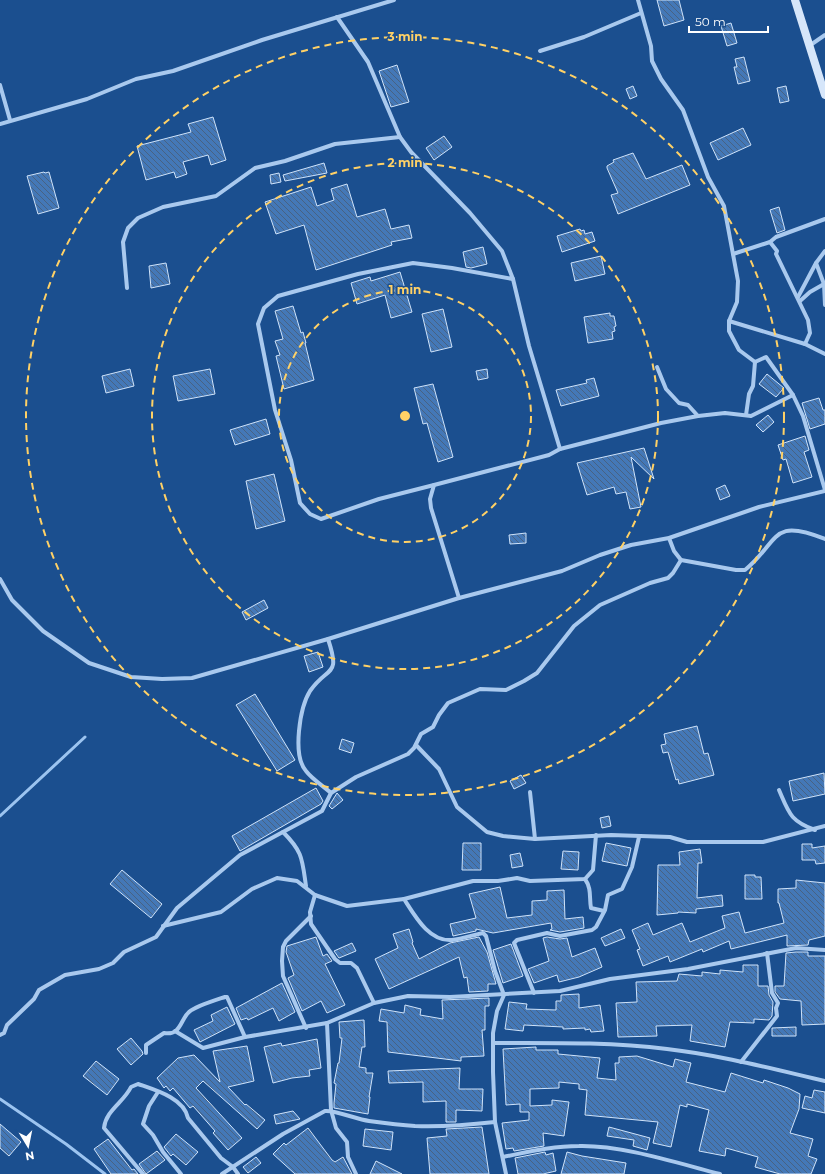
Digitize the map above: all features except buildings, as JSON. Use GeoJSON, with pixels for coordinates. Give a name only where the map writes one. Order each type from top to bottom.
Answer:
{"type":"FeatureCollection","features":[{"type":"Feature","properties":{"kind":"main road"},"geometry":{"type":"LineString","coordinates":[[796,0],[825,95]]}},
{"type":"Feature","properties":{"kind":"street"},"geometry":{"type":"LineString","coordinates":[[0,124],[87,99],[136,79],[173,71],[262,40],[394,0]]}},
{"type":"Feature","properties":{"kind":"street"},"geometry":{"type":"LineString","coordinates":[[638,0],[650,46],[652,61],[661,79],[683,110],[708,177],[724,206],[738,281],[737,302],[729,321],[729,331],[739,350],[755,362]]}},
{"type":"Feature","properties":{"kind":"street"},"geometry":{"type":"LineString","coordinates":[[540,51],[584,37],[641,13]]}},
{"type":"Feature","properties":{"kind":"street"},"geometry":{"type":"LineString","coordinates":[[338,17],[368,62],[400,137],[411,152],[470,213],[502,250],[513,279],[530,346],[560,449]]}},
{"type":"Feature","properties":{"kind":"street"},"geometry":{"type":"LineString","coordinates":[[809,46],[825,35]]}},
{"type":"Feature","properties":{"kind":"street"},"geometry":{"type":"LineString","coordinates":[[0,85],[10,120]]}},
{"type":"Feature","properties":{"kind":"street"},"geometry":{"type":"LineString","coordinates":[[127,288],[123,242],[128,228],[138,218],[162,207],[216,196],[255,168],[285,161],[335,144],[400,137]]}},
{"type":"Feature","properties":{"kind":"street"},"geometry":{"type":"LineString","coordinates":[[733,254],[770,242],[776,237],[825,219]]}},
{"type":"Feature","properties":{"kind":"street"},"geometry":{"type":"LineString","coordinates":[[770,242],[777,251],[776,254],[808,320],[810,333],[805,344]]}},
{"type":"Feature","properties":{"kind":"street"},"geometry":{"type":"LineString","coordinates":[[799,299],[816,263],[825,251]]}},
{"type":"Feature","properties":{"kind":"street"},"geometry":{"type":"LineString","coordinates":[[816,263],[824,284],[825,305]]}},
{"type":"Feature","properties":{"kind":"street"},"geometry":{"type":"LineString","coordinates":[[513,279],[452,268],[413,264],[358,274],[278,296],[264,308],[258,324],[275,410],[291,460],[300,503],[310,514],[321,520],[379,499],[550,455],[560,449],[661,423],[698,416],[725,413],[751,416],[793,395]]}},
{"type":"Feature","properties":{"kind":"street"},"geometry":{"type":"LineString","coordinates":[[799,299],[824,284]]}},
{"type":"Feature","properties":{"kind":"street"},"geometry":{"type":"LineString","coordinates":[[729,321],[805,344],[825,354]]}},
{"type":"Feature","properties":{"kind":"street"},"geometry":{"type":"LineString","coordinates":[[0,579],[12,600],[42,631],[89,663],[131,677],[162,680],[192,678],[328,639],[459,598],[562,570],[630,546],[669,538],[759,507],[825,490],[803,416],[793,395],[766,357],[755,362]]}},
{"type":"Feature","properties":{"kind":"street"},"geometry":{"type":"LineString","coordinates":[[746,415],[749,394],[754,386],[755,362]]}},
{"type":"Feature","properties":{"kind":"street"},"geometry":{"type":"LineString","coordinates":[[657,367],[666,389],[679,403],[688,405],[698,416]]}},
{"type":"Feature","properties":{"kind":"street"},"geometry":{"type":"LineString","coordinates":[[434,485],[430,499],[431,508],[459,598]]}},
{"type":"Feature","properties":{"kind":"street"},"geometry":{"type":"LineString","coordinates":[[669,538],[674,551],[681,560],[736,570],[745,570],[774,536],[789,530],[804,531],[825,539]]}},
{"type":"Feature","properties":{"kind":"street"},"geometry":{"type":"LineString","coordinates":[[0,1035],[4,1033],[7,1025],[34,999],[40,990],[65,975],[99,969],[113,963],[124,952],[156,937],[177,908],[240,855],[322,811],[331,793],[356,777],[408,754],[416,744],[421,734],[433,727],[439,714],[448,703],[480,689],[506,690],[524,681],[537,673],[574,626],[600,605],[650,583],[668,578],[681,560]]}},
{"type":"Feature","properties":{"kind":"street"},"geometry":{"type":"LineString","coordinates":[[328,639],[334,657],[334,664],[330,672],[311,690],[305,702],[298,742],[301,763],[306,771],[331,793]]}},
{"type":"Feature","properties":{"kind":"street"},"geometry":{"type":"LineString","coordinates":[[416,744],[428,759],[439,769],[457,807],[487,832],[503,836],[535,840],[596,835],[670,837],[687,842],[763,842],[816,830],[825,826]]}},
{"type":"Feature","properties":{"kind":"street"},"geometry":{"type":"LineString","coordinates":[[779,790],[789,815],[799,824],[816,830]]}},
{"type":"Feature","properties":{"kind":"street"},"geometry":{"type":"LineString","coordinates":[[530,792],[535,840]]}},
{"type":"Feature","properties":{"kind":"street"},"geometry":{"type":"LineString","coordinates":[[283,832],[296,845],[302,857],[306,886]]}},
{"type":"Feature","properties":{"kind":"street"},"geometry":{"type":"LineString","coordinates":[[164,926],[221,912],[252,889],[277,878],[298,881],[306,886],[315,895],[347,906],[404,899],[473,881],[498,881],[517,878],[530,881],[585,879],[593,870],[596,835]]}},
{"type":"Feature","properties":{"kind":"street"},"geometry":{"type":"LineString","coordinates":[[534,993],[514,943],[517,940],[547,933],[560,936],[589,931],[596,927],[604,911],[608,895],[622,889],[632,867],[639,837]]}},
{"type":"Feature","properties":{"kind":"street"},"geometry":{"type":"LineString","coordinates":[[585,879],[589,885],[592,908],[604,911]]}},
{"type":"Feature","properties":{"kind":"street"},"geometry":{"type":"LineString","coordinates":[[315,895],[310,912],[311,924],[335,959],[340,963],[351,963],[357,968],[374,1003]]}},
{"type":"Feature","properties":{"kind":"street"},"geometry":{"type":"LineString","coordinates":[[404,899],[419,923],[432,935],[446,940],[454,940],[483,932],[486,936],[495,971],[504,995],[497,1011],[493,1043],[495,1122],[506,1174]]}},
{"type":"Feature","properties":{"kind":"street"},"geometry":{"type":"LineString","coordinates":[[306,1028],[283,976],[282,961],[283,947],[286,941],[311,916]]}},
{"type":"Feature","properties":{"kind":"street"},"geometry":{"type":"LineString","coordinates":[[175,1031],[203,1048],[245,1037],[306,1028],[327,1023],[374,1003],[408,996],[504,995],[560,991],[610,980],[688,968],[796,948],[825,950]]}},
{"type":"Feature","properties":{"kind":"street"},"geometry":{"type":"LineString","coordinates":[[741,1062],[777,1016],[776,1008],[778,1003],[772,993],[767,953]]}},
{"type":"Feature","properties":{"kind":"street"},"geometry":{"type":"LineString","coordinates":[[146,1053],[146,1045],[155,1037],[164,1032],[170,1034],[175,1031],[183,1024],[189,1012],[224,997],[227,997],[245,1037]]}},
{"type":"Feature","properties":{"kind":"street"},"geometry":{"type":"LineString","coordinates":[[327,1023],[331,1110],[336,1128],[347,1142],[348,1157],[356,1174]]}},
{"type":"Feature","properties":{"kind":"street"},"geometry":{"type":"LineString","coordinates":[[493,1043],[570,1043],[666,1049],[741,1062],[825,1081]]}},
{"type":"Feature","properties":{"kind":"street"},"geometry":{"type":"LineString","coordinates":[[143,1174],[104,1128],[106,1118],[128,1093],[131,1086],[138,1084],[170,1097],[181,1106],[187,1112],[191,1122],[221,1158],[234,1167],[238,1174]]}},
{"type":"Feature","properties":{"kind":"street"},"geometry":{"type":"LineString","coordinates":[[158,1092],[149,1106],[143,1124],[153,1135],[163,1152],[182,1174]]}},
{"type":"Feature","properties":{"kind":"street"},"geometry":{"type":"LineString","coordinates":[[222,1174],[283,1134],[325,1111],[331,1110],[336,1114],[365,1120],[415,1126],[448,1126],[495,1122]]}},
{"type":"Feature","properties":{"kind":"street"},"geometry":{"type":"LineString","coordinates":[[503,1157],[558,1147],[580,1146],[631,1152],[720,1174]]}},
{"type":"Feature","properties":{"kind":"waterway"},"geometry":{"type":"LineString","coordinates":[[0,816],[85,737]]}},
{"type":"Feature","properties":{"kind":"waterway"},"geometry":{"type":"LineString","coordinates":[[0,1099],[66,1144],[105,1174]]}}]}
